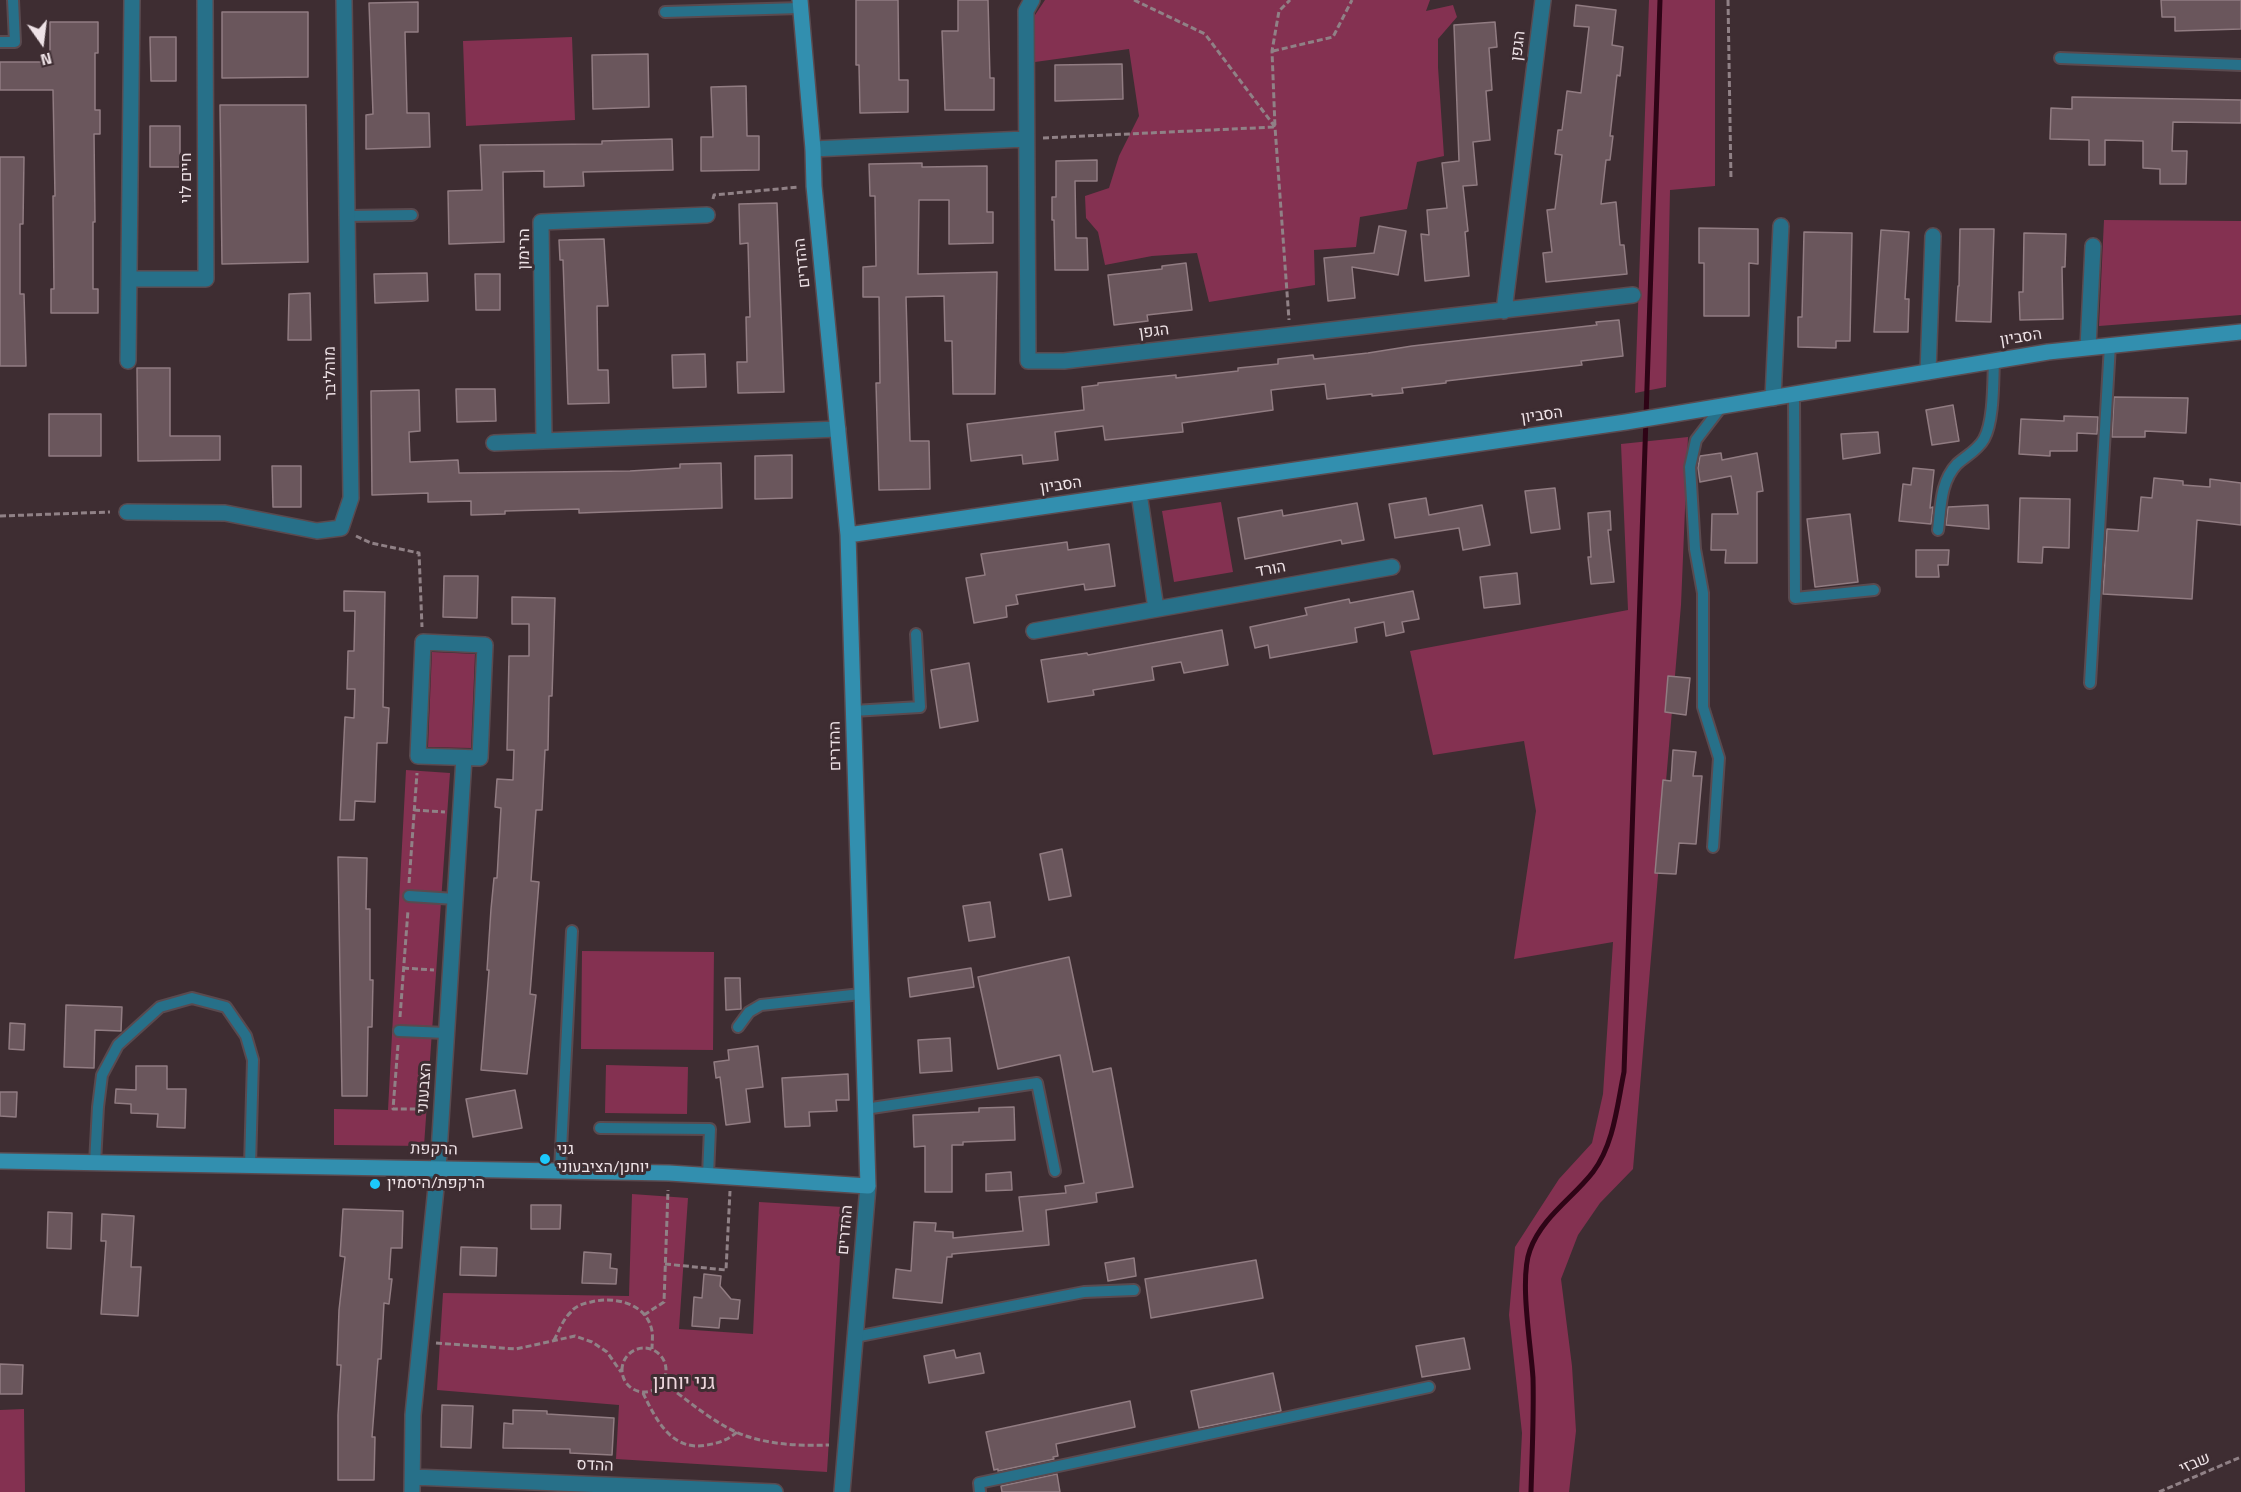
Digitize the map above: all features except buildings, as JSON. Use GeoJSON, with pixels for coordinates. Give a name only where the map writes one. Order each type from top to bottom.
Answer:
{"type":"FeatureCollection","features":[{"type":"Feature","properties":{"kind":"main road","name":"ההדרים"},"geometry":{"type":"LineString","coordinates":[[800,4],[813,149],[814,186],[848,535],[868,1186]]}},
{"type":"Feature","properties":{"kind":"main road","name":"הסביון"},"geometry":{"type":"LineString","coordinates":[[848,535],[1626,422],[2088,347],[2241,332]]}},
{"type":"Feature","properties":{"kind":"main road","name":"הרקפת"},"geometry":{"type":"LineString","coordinates":[[0,1161],[669,1173],[868,1186]]}},
{"type":"Feature","properties":{"kind":"street"},"geometry":{"type":"LineString","coordinates":[[128,361],[132,0]]}},
{"type":"Feature","properties":{"kind":"street","name":"חיים לוי"},"geometry":{"type":"LineString","coordinates":[[129,279],[206,279],[205,0]]}},
{"type":"Feature","properties":{"kind":"street","name":"מוהליבר"},"geometry":{"type":"LineString","coordinates":[[341,528],[351,498],[344,0]]}},
{"type":"Feature","properties":{"kind":"street","name":"הגפן"},"geometry":{"type":"LineString","coordinates":[[1032,0],[1026,12],[1028,361],[1064,361],[1633,296]]}},
{"type":"Feature","properties":{"kind":"street","name":"הגפן"},"geometry":{"type":"LineString","coordinates":[[1504,311],[1543,0]]}},
{"type":"Feature","properties":{"kind":"street"},"geometry":{"type":"LineString","coordinates":[[813,149],[1025,139]]}},
{"type":"Feature","properties":{"kind":"street","name":"הרימון"},"geometry":{"type":"LineString","coordinates":[[544,441],[541,222],[707,215]]}},
{"type":"Feature","properties":{"kind":"street"},"geometry":{"type":"LineString","coordinates":[[1773,398],[1781,226]]}},
{"type":"Feature","properties":{"kind":"street"},"geometry":{"type":"LineString","coordinates":[[1928,372],[1933,236]]}},
{"type":"Feature","properties":{"kind":"street"},"geometry":{"type":"LineString","coordinates":[[2088,347],[2093,246]]}},
{"type":"Feature","properties":{"kind":"street"},"geometry":{"type":"LineString","coordinates":[[494,443],[838,429]]}},
{"type":"Feature","properties":{"kind":"street"},"geometry":{"type":"LineString","coordinates":[[1139,493],[1155,609]]}},
{"type":"Feature","properties":{"kind":"street"},"geometry":{"type":"LineString","coordinates":[[127,512],[225,513],[317,531],[341,528]]}},
{"type":"Feature","properties":{"kind":"street","name":"הורד"},"geometry":{"type":"LineString","coordinates":[[1034,631],[1392,567]]}},
{"type":"Feature","properties":{"kind":"street"},"geometry":{"type":"LineString","coordinates":[[423,642],[485,645],[480,758],[418,756],[423,642]]}},
{"type":"Feature","properties":{"kind":"street","name":"הצבעוני"},"geometry":{"type":"LineString","coordinates":[[413,1484],[414,1415],[438,1168],[464,758]]}},
{"type":"Feature","properties":{"kind":"street","name":"ההדרים"},"geometry":{"type":"LineString","coordinates":[[842,1492],[868,1186]]}},
{"type":"Feature","properties":{"kind":"street","name":"ההדס"},"geometry":{"type":"LineString","coordinates":[[413,1484],[775,1492]]}},
{"type":"Feature","properties":{"kind":"lane"},"geometry":{"type":"LineString","coordinates":[[0,42],[15,42],[13,0]]}},
{"type":"Feature","properties":{"kind":"lane"},"geometry":{"type":"LineString","coordinates":[[664,12],[800,4]]}},
{"type":"Feature","properties":{"kind":"lane"},"geometry":{"type":"LineString","coordinates":[[2060,58],[2241,65]]}},
{"type":"Feature","properties":{"kind":"lane"},"geometry":{"type":"LineString","coordinates":[[347,216],[412,215]]}},
{"type":"Feature","properties":{"kind":"lane"},"geometry":{"type":"LineString","coordinates":[[2090,683],[2110,345]]}},
{"type":"Feature","properties":{"kind":"lane"},"geometry":{"type":"LineString","coordinates":[[1938,530],[1943,485],[1957,465],[1972,453],[1984,438],[1992,404],[1994,361]]}},
{"type":"Feature","properties":{"kind":"lane"},"geometry":{"type":"LineString","coordinates":[[1794,394],[1795,598],[1874,590]]}},
{"type":"Feature","properties":{"kind":"lane"},"geometry":{"type":"LineString","coordinates":[[1713,847],[1719,758],[1703,707],[1703,593],[1695,549],[1690,467],[1696,440],[1722,406]]}},
{"type":"Feature","properties":{"kind":"lane"},"geometry":{"type":"LineString","coordinates":[[853,711],[920,707],[916,634]]}},
{"type":"Feature","properties":{"kind":"lane"},"geometry":{"type":"LineString","coordinates":[[409,896],[455,899]]}},
{"type":"Feature","properties":{"kind":"lane"},"geometry":{"type":"LineString","coordinates":[[560,1170],[572,931]]}},
{"type":"Feature","properties":{"kind":"lane"},"geometry":{"type":"LineString","coordinates":[[738,1027],[749,1012],[761,1005],[861,994]]}},
{"type":"Feature","properties":{"kind":"lane"},"geometry":{"type":"LineString","coordinates":[[95,1163],[102,1075],[118,1045],[160,1006],[192,998],[226,1008],[246,1036],[253,1060],[250,1165]]}},
{"type":"Feature","properties":{"kind":"lane"},"geometry":{"type":"LineString","coordinates":[[399,1032],[446,1034]]}},
{"type":"Feature","properties":{"kind":"lane"},"geometry":{"type":"LineString","coordinates":[[865,1109],[1037,1083],[1055,1171]]}},
{"type":"Feature","properties":{"kind":"lane"},"geometry":{"type":"LineString","coordinates":[[600,1128],[710,1129],[708,1175]]}},
{"type":"Feature","properties":{"kind":"lane"},"geometry":{"type":"LineString","coordinates":[[855,1337],[1067,1295],[1134,1290]]}},
{"type":"Feature","properties":{"kind":"lane"},"geometry":{"type":"LineString","coordinates":[[980,1492],[979,1483],[1429,1387]]}},
{"type":"Feature","properties":{"kind":"path"},"geometry":{"type":"LineString","coordinates":[[1134,0],[1205,34],[1275,127]]}},
{"type":"Feature","properties":{"kind":"path"},"geometry":{"type":"LineString","coordinates":[[1290,0],[1279,11],[1272,51],[1275,127],[1291,334]]}},
{"type":"Feature","properties":{"kind":"path"},"geometry":{"type":"LineString","coordinates":[[1272,51],[1333,37],[1352,0]]}},
{"type":"Feature","properties":{"kind":"path"},"geometry":{"type":"LineString","coordinates":[[1728,0],[1731,180]]}},
{"type":"Feature","properties":{"kind":"path"},"geometry":{"type":"LineString","coordinates":[[1025,139],[1275,127]]}},
{"type":"Feature","properties":{"kind":"path"},"geometry":{"type":"LineString","coordinates":[[707,215],[714,195],[814,186]]}},
{"type":"Feature","properties":{"kind":"path"},"geometry":{"type":"LineString","coordinates":[[0,516],[127,512]]}},
{"type":"Feature","properties":{"kind":"path"},"geometry":{"type":"LineString","coordinates":[[341,528],[371,543],[419,553],[423,642]]}},
{"type":"Feature","properties":{"kind":"path"},"geometry":{"type":"LineString","coordinates":[[418,756],[393,1109],[441,1109]]}},
{"type":"Feature","properties":{"kind":"path"},"geometry":{"type":"LineString","coordinates":[[414,810],[460,813]]}},
{"type":"Feature","properties":{"kind":"path"},"geometry":{"type":"LineString","coordinates":[[403,968],[450,971]]}},
{"type":"Feature","properties":{"kind":"path"},"geometry":{"type":"LineString","coordinates":[[644,1315],[664,1302],[669,1173]]}},
{"type":"Feature","properties":{"kind":"path"},"geometry":{"type":"LineString","coordinates":[[665,1264],[726,1270],[730,1176]]}},
{"type":"Feature","properties":{"kind":"path"},"geometry":{"type":"LineString","coordinates":[[554,1340],[572,1310],[601,1299],[615,1299],[635,1306],[644,1315],[652,1329],[652,1349]]}},
{"type":"Feature","properties":{"kind":"path"},"geometry":{"type":"LineString","coordinates":[[420,1342],[516,1349],[575,1336],[592,1342],[607,1352],[628,1386],[634,1391],[643,1393],[658,1388],[666,1375],[664,1360],[652,1349],[638,1348],[631,1352],[622,1365],[621,1372]]}},
{"type":"Feature","properties":{"kind":"path"},"geometry":{"type":"LineString","coordinates":[[663,1382],[713,1418],[744,1436],[795,1446],[846,1445]]}},
{"type":"Feature","properties":{"kind":"path"},"geometry":{"type":"LineString","coordinates":[[643,1393],[661,1425],[675,1441],[695,1448],[728,1439],[737,1431]]}},
{"type":"Feature","properties":{"kind":"path","name":"שבזי"},"geometry":{"type":"LineString","coordinates":[[2159,1492],[2241,1457]]}},
{"type":"Feature","properties":{"kind":"shaded area"},"geometry":{"type":"Polygon","coordinates":[[[1045,0],[1430,0],[1426,11],[1453,5],[1457,17],[1438,39],[1444,156],[1417,162],[1407,209],[1360,217],[1356,247],[1314,250],[1315,285],[1209,302],[1197,253],[1152,256],[1105,265],[1098,232],[1086,218],[1085,196],[1109,188],[1119,156],[1139,116],[1129,49],[1035,62],[1035,15],[1045,0]]]}},
{"type":"Feature","properties":{"kind":"shaded area"},"geometry":{"type":"Polygon","coordinates":[[[1649,0],[1715,0],[1715,186],[1670,190],[1666,387],[1635,393],[1649,0]]]}},
{"type":"Feature","properties":{"kind":"shaded area"},"geometry":{"type":"Polygon","coordinates":[[[572,37],[575,120],[466,126],[463,41],[572,37]]]}},
{"type":"Feature","properties":{"kind":"shaded area"},"geometry":{"type":"Polygon","coordinates":[[[2104,220],[2241,221],[2241,315],[2099,326],[2104,220]]]}},
{"type":"Feature","properties":{"kind":"shaded area"},"geometry":{"type":"Polygon","coordinates":[[[1688,437],[1681,605],[1633,1169],[1600,1203],[1578,1235],[1561,1279],[1572,1366],[1576,1431],[1569,1492],[1519,1492],[1522,1433],[1509,1315],[1515,1247],[1559,1179],[1592,1143],[1603,1094],[1613,942],[1514,959],[1536,811],[1524,741],[1433,755],[1410,651],[1628,610],[1621,444],[1688,437]]]}},
{"type":"Feature","properties":{"kind":"shaded area"},"geometry":{"type":"Polygon","coordinates":[[[1221,502],[1233,572],[1174,582],[1162,511],[1221,502]]]}},
{"type":"Feature","properties":{"kind":"shaded area"},"geometry":{"type":"Polygon","coordinates":[[[432,652],[475,654],[471,748],[428,747],[432,652]]]}},
{"type":"Feature","properties":{"kind":"shaded area"},"geometry":{"type":"Polygon","coordinates":[[[406,770],[450,773],[424,1146],[334,1145],[334,1109],[388,1110],[406,770]]]}},
{"type":"Feature","properties":{"kind":"shaded area"},"geometry":{"type":"Polygon","coordinates":[[[582,951],[714,952],[713,1050],[581,1049],[582,951]]]}},
{"type":"Feature","properties":{"kind":"shaded area"},"geometry":{"type":"Polygon","coordinates":[[[606,1065],[688,1067],[687,1114],[605,1113],[606,1065]]]}},
{"type":"Feature","properties":{"kind":"shaded area"},"geometry":{"type":"Polygon","coordinates":[[[632,1194],[688,1198],[679,1329],[753,1334],[759,1202],[843,1207],[827,1472],[616,1459],[619,1405],[437,1390],[443,1293],[629,1296],[632,1194]]]}},
{"type":"Feature","properties":{"kind":"shaded area"},"geometry":{"type":"Polygon","coordinates":[[[24,1409],[25,1492],[0,1492],[0,1410],[24,1409]]]}},
{"type":"Feature","properties":{"kind":"waterway"},"geometry":{"type":"LineString","coordinates":[[1531,1492],[1533,1378],[1526,1295],[1527,1262],[1535,1238],[1542,1228],[1593,1172],[1600,1161],[1614,1124],[1624,1072],[1660,0]]}},
{"type":"Feature","properties":{"kind":"place","name":"גני יוחנן/הציבעוני"},"geometry":{"type":"Point","coordinates":[545,1159]}},
{"type":"Feature","properties":{"kind":"place","name":"הרקפת/היסמין"},"geometry":{"type":"Point","coordinates":[375,1184]}},
{"type":"Feature","properties":{"kind":"district","name":"גני יוחנן"},"geometry":{"type":"Point","coordinates":[684,1384]}}]}
